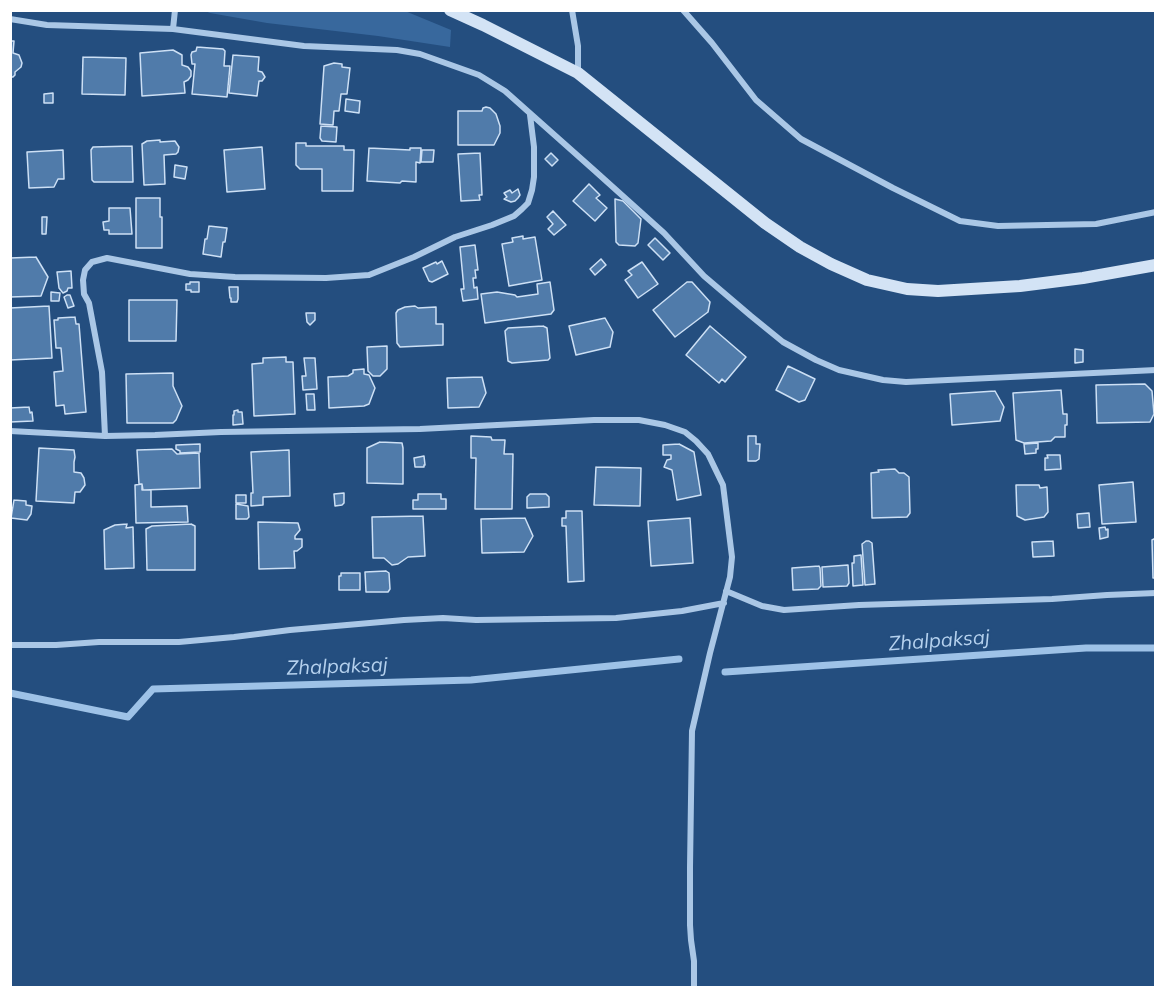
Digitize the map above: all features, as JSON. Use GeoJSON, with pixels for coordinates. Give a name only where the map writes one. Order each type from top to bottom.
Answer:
{"type":"FeatureCollection","features":[{"type":"Feature","properties":{"kind":"main road"},"geometry":{"type":"LineString","coordinates":[[450,10],[578,73],[765,223],[800,247],[867,280],[907,289],[938,291],[1072,280],[1155,265]]}},
{"type":"Feature","properties":{"kind":"street"},"geometry":{"type":"LineString","coordinates":[[173,29],[175,10]]}},
{"type":"Feature","properties":{"kind":"street"},"geometry":{"type":"LineString","coordinates":[[572,10],[578,46],[578,73]]}},
{"type":"Feature","properties":{"kind":"street"},"geometry":{"type":"LineString","coordinates":[[683,10],[756,99],[801,139],[960,221],[998,226],[1096,224],[1155,212]]}},
{"type":"Feature","properties":{"kind":"street"},"geometry":{"type":"LineString","coordinates":[[10,19],[47,25],[173,29],[304,46],[397,50],[420,54],[479,75],[505,92],[664,233],[704,276],[783,342],[839,370],[883,380],[906,382],[1155,370]]}},
{"type":"Feature","properties":{"kind":"street"},"geometry":{"type":"LineString","coordinates":[[105,436],[102,372],[89,303],[84,294],[85,270],[92,261],[107,258],[190,274],[235,277],[326,278],[369,275],[414,258],[455,237],[514,216],[522,209],[528,202],[534,177],[534,147],[530,115]]}},
{"type":"Feature","properties":{"kind":"street"},"geometry":{"type":"LineString","coordinates":[[10,431],[105,436],[420,429],[594,420],[639,420],[685,432],[708,454],[723,485],[732,557],[730,577],[692,731],[690,867],[694,987]]}},
{"type":"Feature","properties":{"kind":"street"},"geometry":{"type":"LineString","coordinates":[[726,591],[762,606],[784,610],[859,604],[1052,599],[1155,593]]}},
{"type":"Feature","properties":{"kind":"street"},"geometry":{"type":"LineString","coordinates":[[10,645],[179,642],[301,629],[443,618],[476,620],[616,618],[682,611],[724,603]]}},
{"type":"Feature","properties":{"kind":"shaded area"},"geometry":{"type":"Polygon","coordinates":[[[205,11],[405,11],[451,30],[450,47],[267,23],[205,11]]]}},
{"type":"Feature","properties":{"kind":"building"},"geometry":{"type":"Polygon","coordinates":[[[10,41],[14,41],[13,53],[19,55],[22,63],[13,77],[10,77],[10,41]]]}},
{"type":"Feature","properties":{"kind":"building"},"geometry":{"type":"Polygon","coordinates":[[[197,47],[225,51],[224,66],[230,66],[227,97],[192,94],[195,64],[192,64],[191,55],[197,47]]]}},
{"type":"Feature","properties":{"kind":"building"},"geometry":{"type":"Polygon","coordinates":[[[173,50],[182,55],[182,65],[191,71],[191,76],[184,82],[185,93],[142,96],[140,53],[173,50]]]}},
{"type":"Feature","properties":{"kind":"building"},"geometry":{"type":"Polygon","coordinates":[[[233,55],[259,57],[258,71],[262,72],[265,77],[259,81],[257,96],[229,93],[233,55]]]}},
{"type":"Feature","properties":{"kind":"building"},"geometry":{"type":"Polygon","coordinates":[[[83,57],[126,58],[125,95],[82,94],[83,57]]]}},
{"type":"Feature","properties":{"kind":"building"},"geometry":{"type":"Polygon","coordinates":[[[334,63],[350,68],[347,94],[341,94],[339,111],[334,111],[333,125],[320,124],[324,66],[334,63]]]}},
{"type":"Feature","properties":{"kind":"building"},"geometry":{"type":"Polygon","coordinates":[[[53,93],[53,103],[44,103],[44,94],[53,93]]]}},
{"type":"Feature","properties":{"kind":"building"},"geometry":{"type":"Polygon","coordinates":[[[346,99],[360,101],[359,113],[345,111],[346,99]]]}},
{"type":"Feature","properties":{"kind":"building"},"geometry":{"type":"Polygon","coordinates":[[[486,107],[496,114],[500,126],[500,133],[494,145],[458,145],[458,111],[482,111],[486,107]]]}},
{"type":"Feature","properties":{"kind":"building"},"geometry":{"type":"Polygon","coordinates":[[[321,126],[337,127],[336,142],[322,141],[321,126]]]}},
{"type":"Feature","properties":{"kind":"building"},"geometry":{"type":"Polygon","coordinates":[[[160,140],[160,142],[175,141],[179,147],[178,152],[164,155],[165,184],[144,185],[142,144],[147,141],[160,140]]]}},
{"type":"Feature","properties":{"kind":"building"},"geometry":{"type":"Polygon","coordinates":[[[296,143],[306,143],[306,146],[344,146],[344,150],[354,150],[353,191],[322,191],[322,169],[300,169],[296,165],[296,143]]]}},
{"type":"Feature","properties":{"kind":"building"},"geometry":{"type":"Polygon","coordinates":[[[132,146],[133,182],[94,182],[92,180],[91,150],[93,147],[132,146]]]}},
{"type":"Feature","properties":{"kind":"building"},"geometry":{"type":"Polygon","coordinates":[[[262,147],[265,189],[227,192],[224,150],[262,147]]]}},
{"type":"Feature","properties":{"kind":"building"},"geometry":{"type":"Polygon","coordinates":[[[369,148],[410,150],[410,148],[421,148],[420,163],[416,162],[416,182],[367,181],[369,148]]]}},
{"type":"Feature","properties":{"kind":"building"},"geometry":{"type":"Polygon","coordinates":[[[63,150],[64,179],[58,179],[54,187],[29,188],[27,152],[63,150]]]}},
{"type":"Feature","properties":{"kind":"building"},"geometry":{"type":"Polygon","coordinates":[[[422,150],[434,150],[433,162],[421,162],[422,150]]]}},
{"type":"Feature","properties":{"kind":"building"},"geometry":{"type":"Polygon","coordinates":[[[480,153],[482,195],[479,195],[480,200],[461,201],[458,154],[480,153]]]}},
{"type":"Feature","properties":{"kind":"building"},"geometry":{"type":"Polygon","coordinates":[[[551,153],[558,160],[552,166],[545,159],[551,153]]]}},
{"type":"Feature","properties":{"kind":"building"},"geometry":{"type":"Polygon","coordinates":[[[175,165],[187,167],[185,179],[174,177],[175,165]]]}},
{"type":"Feature","properties":{"kind":"building"},"geometry":{"type":"Polygon","coordinates":[[[589,184],[600,195],[596,198],[607,208],[595,221],[573,201],[589,184]]]}},
{"type":"Feature","properties":{"kind":"building"},"geometry":{"type":"Polygon","coordinates":[[[518,189],[520,195],[515,201],[504,199],[507,197],[504,193],[510,190],[512,193],[518,189]]]}},
{"type":"Feature","properties":{"kind":"building"},"geometry":{"type":"Polygon","coordinates":[[[136,198],[160,198],[162,248],[136,248],[136,198]]]}},
{"type":"Feature","properties":{"kind":"building"},"geometry":{"type":"Polygon","coordinates":[[[615,199],[623,201],[641,219],[638,243],[635,246],[619,245],[616,242],[615,199]]]}},
{"type":"Feature","properties":{"kind":"building"},"geometry":{"type":"Polygon","coordinates":[[[109,208],[130,208],[132,234],[109,234],[109,230],[104,230],[103,222],[109,221],[109,208]]]}},
{"type":"Feature","properties":{"kind":"building"},"geometry":{"type":"Polygon","coordinates":[[[553,211],[566,225],[554,235],[548,229],[553,224],[547,217],[553,211]]]}},
{"type":"Feature","properties":{"kind":"building"},"geometry":{"type":"Polygon","coordinates":[[[42,217],[47,217],[46,234],[42,234],[42,217]]]}},
{"type":"Feature","properties":{"kind":"building"},"geometry":{"type":"Polygon","coordinates":[[[209,226],[227,228],[221,257],[203,254],[209,226]]]}},
{"type":"Feature","properties":{"kind":"building"},"geometry":{"type":"Polygon","coordinates":[[[523,236],[523,239],[535,237],[542,280],[509,286],[502,244],[513,242],[512,238],[523,236]]]}},
{"type":"Feature","properties":{"kind":"building"},"geometry":{"type":"Polygon","coordinates":[[[655,238],[670,253],[663,260],[648,245],[655,238]]]}},
{"type":"Feature","properties":{"kind":"building"},"geometry":{"type":"Polygon","coordinates":[[[475,245],[478,270],[475,270],[476,278],[473,278],[474,288],[477,287],[478,299],[463,301],[460,247],[475,245]]]}},
{"type":"Feature","properties":{"kind":"building"},"geometry":{"type":"Polygon","coordinates":[[[36,257],[48,277],[41,296],[10,297],[10,258],[36,257]]]}},
{"type":"Feature","properties":{"kind":"building"},"geometry":{"type":"Polygon","coordinates":[[[601,259],[606,265],[595,275],[590,269],[601,259]]]}},
{"type":"Feature","properties":{"kind":"building"},"geometry":{"type":"Polygon","coordinates":[[[442,261],[448,274],[432,282],[429,281],[423,268],[442,261]]]}},
{"type":"Feature","properties":{"kind":"building"},"geometry":{"type":"Polygon","coordinates":[[[642,262],[658,284],[638,298],[625,280],[632,275],[628,271],[642,262]]]}},
{"type":"Feature","properties":{"kind":"building"},"geometry":{"type":"Polygon","coordinates":[[[71,271],[72,288],[68,288],[63,293],[59,288],[57,272],[71,271]]]}},
{"type":"Feature","properties":{"kind":"building"},"geometry":{"type":"Polygon","coordinates":[[[199,282],[199,292],[186,290],[186,284],[199,282]]]}},
{"type":"Feature","properties":{"kind":"building"},"geometry":{"type":"Polygon","coordinates":[[[550,282],[554,310],[551,314],[485,323],[481,294],[497,292],[517,297],[538,294],[537,284],[550,282]]]}},
{"type":"Feature","properties":{"kind":"building"},"geometry":{"type":"Polygon","coordinates":[[[687,282],[692,282],[710,302],[708,312],[675,337],[653,310],[687,282]]]}},
{"type":"Feature","properties":{"kind":"building"},"geometry":{"type":"Polygon","coordinates":[[[229,287],[238,287],[237,302],[231,302],[229,287]]]}},
{"type":"Feature","properties":{"kind":"building"},"geometry":{"type":"Polygon","coordinates":[[[51,292],[60,293],[59,301],[51,301],[51,292]]]}},
{"type":"Feature","properties":{"kind":"building"},"geometry":{"type":"Polygon","coordinates":[[[70,295],[74,306],[68,308],[64,297],[70,295]]]}},
{"type":"Feature","properties":{"kind":"building"},"geometry":{"type":"Polygon","coordinates":[[[129,300],[177,300],[176,341],[129,341],[129,300]]]}},
{"type":"Feature","properties":{"kind":"building"},"geometry":{"type":"Polygon","coordinates":[[[49,306],[52,358],[10,360],[10,308],[49,306]]]}},
{"type":"Feature","properties":{"kind":"building"},"geometry":{"type":"Polygon","coordinates":[[[405,307],[418,308],[436,307],[436,324],[443,324],[443,345],[400,347],[397,343],[396,313],[405,307]]]}},
{"type":"Feature","properties":{"kind":"building"},"geometry":{"type":"Polygon","coordinates":[[[306,313],[315,313],[315,320],[310,325],[307,322],[306,313]]]}},
{"type":"Feature","properties":{"kind":"building"},"geometry":{"type":"Polygon","coordinates":[[[75,317],[76,324],[79,324],[86,412],[65,414],[64,405],[56,406],[54,372],[63,371],[61,348],[56,348],[54,320],[75,317]]]}},
{"type":"Feature","properties":{"kind":"building"},"geometry":{"type":"Polygon","coordinates":[[[605,318],[613,332],[610,347],[576,355],[569,326],[605,318]]]}},
{"type":"Feature","properties":{"kind":"building"},"geometry":{"type":"Polygon","coordinates":[[[543,326],[547,328],[550,358],[548,360],[512,363],[508,361],[505,331],[508,328],[543,326]]]}},
{"type":"Feature","properties":{"kind":"building"},"geometry":{"type":"Polygon","coordinates":[[[710,326],[746,357],[725,382],[722,379],[719,383],[686,355],[710,326]]]}},
{"type":"Feature","properties":{"kind":"building"},"geometry":{"type":"Polygon","coordinates":[[[387,346],[387,369],[380,376],[373,376],[368,371],[367,347],[387,346]]]}},
{"type":"Feature","properties":{"kind":"building"},"geometry":{"type":"Polygon","coordinates":[[[1075,349],[1083,350],[1083,362],[1075,363],[1075,349]]]}},
{"type":"Feature","properties":{"kind":"building"},"geometry":{"type":"Polygon","coordinates":[[[286,357],[286,362],[293,362],[295,414],[254,416],[252,364],[263,363],[263,358],[286,357]]]}},
{"type":"Feature","properties":{"kind":"building"},"geometry":{"type":"Polygon","coordinates":[[[304,358],[315,358],[317,389],[303,390],[302,376],[306,376],[304,358]]]}},
{"type":"Feature","properties":{"kind":"building"},"geometry":{"type":"Polygon","coordinates":[[[788,366],[815,379],[805,400],[799,402],[776,390],[788,366]]]}},
{"type":"Feature","properties":{"kind":"building"},"geometry":{"type":"Polygon","coordinates":[[[364,369],[364,374],[369,375],[375,388],[369,404],[329,408],[328,377],[348,376],[353,373],[353,370],[364,369]]]}},
{"type":"Feature","properties":{"kind":"building"},"geometry":{"type":"Polygon","coordinates":[[[173,373],[173,386],[182,406],[176,420],[173,423],[127,423],[126,374],[173,373]]]}},
{"type":"Feature","properties":{"kind":"building"},"geometry":{"type":"Polygon","coordinates":[[[482,377],[486,393],[479,407],[448,408],[447,378],[482,377]]]}},
{"type":"Feature","properties":{"kind":"building"},"geometry":{"type":"Polygon","coordinates":[[[1145,384],[1152,391],[1154,414],[1150,422],[1097,423],[1096,385],[1145,384]]]}},
{"type":"Feature","properties":{"kind":"building"},"geometry":{"type":"Polygon","coordinates":[[[1061,390],[1063,414],[1067,414],[1065,437],[1055,437],[1051,441],[1024,443],[1016,440],[1013,393],[1061,390]]]}},
{"type":"Feature","properties":{"kind":"building"},"geometry":{"type":"Polygon","coordinates":[[[995,391],[1004,407],[1000,421],[952,425],[950,394],[995,391]]]}},
{"type":"Feature","properties":{"kind":"building"},"geometry":{"type":"Polygon","coordinates":[[[306,394],[314,394],[315,410],[307,410],[306,394]]]}},
{"type":"Feature","properties":{"kind":"building"},"geometry":{"type":"Polygon","coordinates":[[[29,407],[33,421],[10,422],[10,408],[29,407]]]}},
{"type":"Feature","properties":{"kind":"building"},"geometry":{"type":"Polygon","coordinates":[[[234,411],[242,412],[243,424],[233,425],[234,411]]]}},
{"type":"Feature","properties":{"kind":"building"},"geometry":{"type":"Polygon","coordinates":[[[471,436],[505,440],[504,454],[513,454],[512,509],[475,509],[476,458],[471,458],[471,436]]]}},
{"type":"Feature","properties":{"kind":"building"},"geometry":{"type":"Polygon","coordinates":[[[748,436],[756,436],[756,444],[760,444],[759,459],[756,461],[748,461],[748,436]]]}},
{"type":"Feature","properties":{"kind":"building"},"geometry":{"type":"Polygon","coordinates":[[[380,442],[402,443],[403,484],[367,483],[367,448],[380,442]]]}},
{"type":"Feature","properties":{"kind":"building"},"geometry":{"type":"Polygon","coordinates":[[[1038,443],[1036,453],[1025,454],[1024,444],[1038,443]]]}},
{"type":"Feature","properties":{"kind":"building"},"geometry":{"type":"Polygon","coordinates":[[[200,444],[200,452],[180,453],[176,449],[176,445],[200,444]]]}},
{"type":"Feature","properties":{"kind":"building"},"geometry":{"type":"Polygon","coordinates":[[[679,444],[694,452],[701,495],[677,500],[672,470],[664,467],[667,460],[671,459],[671,455],[663,455],[663,445],[679,444]]]}},
{"type":"Feature","properties":{"kind":"building"},"geometry":{"type":"Polygon","coordinates":[[[39,448],[74,450],[74,472],[81,473],[85,485],[80,492],[75,492],[74,503],[36,501],[39,448]]]}},
{"type":"Feature","properties":{"kind":"building"},"geometry":{"type":"Polygon","coordinates":[[[172,449],[177,454],[199,453],[200,488],[143,490],[142,484],[139,484],[137,450],[172,449]]]}},
{"type":"Feature","properties":{"kind":"building"},"geometry":{"type":"Polygon","coordinates":[[[289,450],[290,496],[263,497],[263,505],[251,506],[251,493],[253,493],[251,452],[289,450]]]}},
{"type":"Feature","properties":{"kind":"building"},"geometry":{"type":"Polygon","coordinates":[[[1047,455],[1060,455],[1061,469],[1045,470],[1047,455]]]}},
{"type":"Feature","properties":{"kind":"building"},"geometry":{"type":"Polygon","coordinates":[[[424,456],[424,467],[415,467],[414,458],[424,456]]]}},
{"type":"Feature","properties":{"kind":"building"},"geometry":{"type":"Polygon","coordinates":[[[596,467],[641,468],[640,506],[594,505],[596,467]]]}},
{"type":"Feature","properties":{"kind":"building"},"geometry":{"type":"Polygon","coordinates":[[[895,469],[909,477],[910,513],[907,517],[872,518],[871,473],[879,472],[878,470],[895,469]]]}},
{"type":"Feature","properties":{"kind":"building"},"geometry":{"type":"Polygon","coordinates":[[[1133,482],[1136,522],[1102,524],[1099,485],[1133,482]]]}},
{"type":"Feature","properties":{"kind":"building"},"geometry":{"type":"Polygon","coordinates":[[[142,484],[142,490],[151,490],[151,507],[187,506],[188,522],[136,523],[135,485],[142,484]]]}},
{"type":"Feature","properties":{"kind":"building"},"geometry":{"type":"Polygon","coordinates":[[[1016,485],[1047,487],[1048,512],[1044,517],[1025,520],[1017,516],[1016,485]]]}},
{"type":"Feature","properties":{"kind":"building"},"geometry":{"type":"Polygon","coordinates":[[[344,493],[344,503],[335,506],[334,494],[344,493]]]}},
{"type":"Feature","properties":{"kind":"building"},"geometry":{"type":"Polygon","coordinates":[[[418,494],[441,494],[441,499],[446,499],[446,509],[413,509],[413,500],[418,500],[418,494]]]}},
{"type":"Feature","properties":{"kind":"building"},"geometry":{"type":"Polygon","coordinates":[[[530,494],[546,494],[549,497],[549,507],[527,508],[527,497],[530,494]]]}},
{"type":"Feature","properties":{"kind":"building"},"geometry":{"type":"Polygon","coordinates":[[[236,495],[246,495],[246,503],[236,503],[236,495]]]}},
{"type":"Feature","properties":{"kind":"building"},"geometry":{"type":"Polygon","coordinates":[[[14,500],[26,501],[26,505],[32,506],[27,520],[11,518],[14,500]]]}},
{"type":"Feature","properties":{"kind":"building"},"geometry":{"type":"Polygon","coordinates":[[[236,504],[248,506],[249,517],[247,519],[236,519],[236,504]]]}},
{"type":"Feature","properties":{"kind":"building"},"geometry":{"type":"Polygon","coordinates":[[[566,511],[582,511],[584,581],[568,582],[566,526],[562,526],[562,518],[566,518],[566,511]]]}},
{"type":"Feature","properties":{"kind":"building"},"geometry":{"type":"Polygon","coordinates":[[[1089,513],[1090,527],[1078,528],[1077,514],[1089,513]]]}},
{"type":"Feature","properties":{"kind":"building"},"geometry":{"type":"Polygon","coordinates":[[[423,516],[425,556],[408,557],[392,565],[384,558],[373,558],[372,517],[423,516]]]}},
{"type":"Feature","properties":{"kind":"building"},"geometry":{"type":"Polygon","coordinates":[[[525,518],[533,536],[524,552],[482,553],[481,519],[525,518]]]}},
{"type":"Feature","properties":{"kind":"building"},"geometry":{"type":"Polygon","coordinates":[[[690,518],[693,563],[651,566],[648,521],[690,518]]]}},
{"type":"Feature","properties":{"kind":"building"},"geometry":{"type":"Polygon","coordinates":[[[258,522],[298,523],[300,530],[295,539],[302,539],[302,547],[294,551],[295,568],[259,569],[258,522]]]}},
{"type":"Feature","properties":{"kind":"building"},"geometry":{"type":"Polygon","coordinates":[[[127,524],[126,528],[133,527],[134,568],[105,569],[104,530],[115,525],[127,524]]]}},
{"type":"Feature","properties":{"kind":"building"},"geometry":{"type":"Polygon","coordinates":[[[191,524],[195,526],[195,570],[147,570],[146,529],[152,526],[191,524]]]}},
{"type":"Feature","properties":{"kind":"building"},"geometry":{"type":"Polygon","coordinates":[[[1105,527],[1106,530],[1108,529],[1108,537],[1100,539],[1099,528],[1105,527]]]}},
{"type":"Feature","properties":{"kind":"building"},"geometry":{"type":"Polygon","coordinates":[[[1156,538],[1156,578],[1153,578],[1152,540],[1156,538]]]}},
{"type":"Feature","properties":{"kind":"building"},"geometry":{"type":"Polygon","coordinates":[[[866,541],[872,543],[875,584],[865,585],[862,544],[866,541]]]}},
{"type":"Feature","properties":{"kind":"building"},"geometry":{"type":"Polygon","coordinates":[[[1053,541],[1054,556],[1033,557],[1032,542],[1053,541]]]}},
{"type":"Feature","properties":{"kind":"building"},"geometry":{"type":"Polygon","coordinates":[[[861,555],[863,585],[853,586],[852,563],[854,563],[854,556],[861,555]]]}},
{"type":"Feature","properties":{"kind":"building"},"geometry":{"type":"Polygon","coordinates":[[[848,565],[849,583],[847,586],[823,587],[822,567],[848,565]]]}},
{"type":"Feature","properties":{"kind":"building"},"geometry":{"type":"Polygon","coordinates":[[[819,566],[821,586],[818,589],[793,590],[792,568],[819,566]]]}},
{"type":"Feature","properties":{"kind":"building"},"geometry":{"type":"Polygon","coordinates":[[[386,571],[389,573],[390,589],[388,592],[366,592],[365,572],[386,571]]]}},
{"type":"Feature","properties":{"kind":"building"},"geometry":{"type":"Polygon","coordinates":[[[341,573],[360,573],[360,590],[339,590],[341,573]]]}},
{"type":"Feature","properties":{"kind":"waterway","name":"Zhalpaksaj"},"geometry":{"type":"LineString","coordinates":[[725,672],[1086,648],[1156,648]]}},
{"type":"Feature","properties":{"kind":"waterway","name":"Zhalpaksaj"},"geometry":{"type":"LineString","coordinates":[[10,693],[128,717],[153,689],[471,680],[679,659]]}}]}
